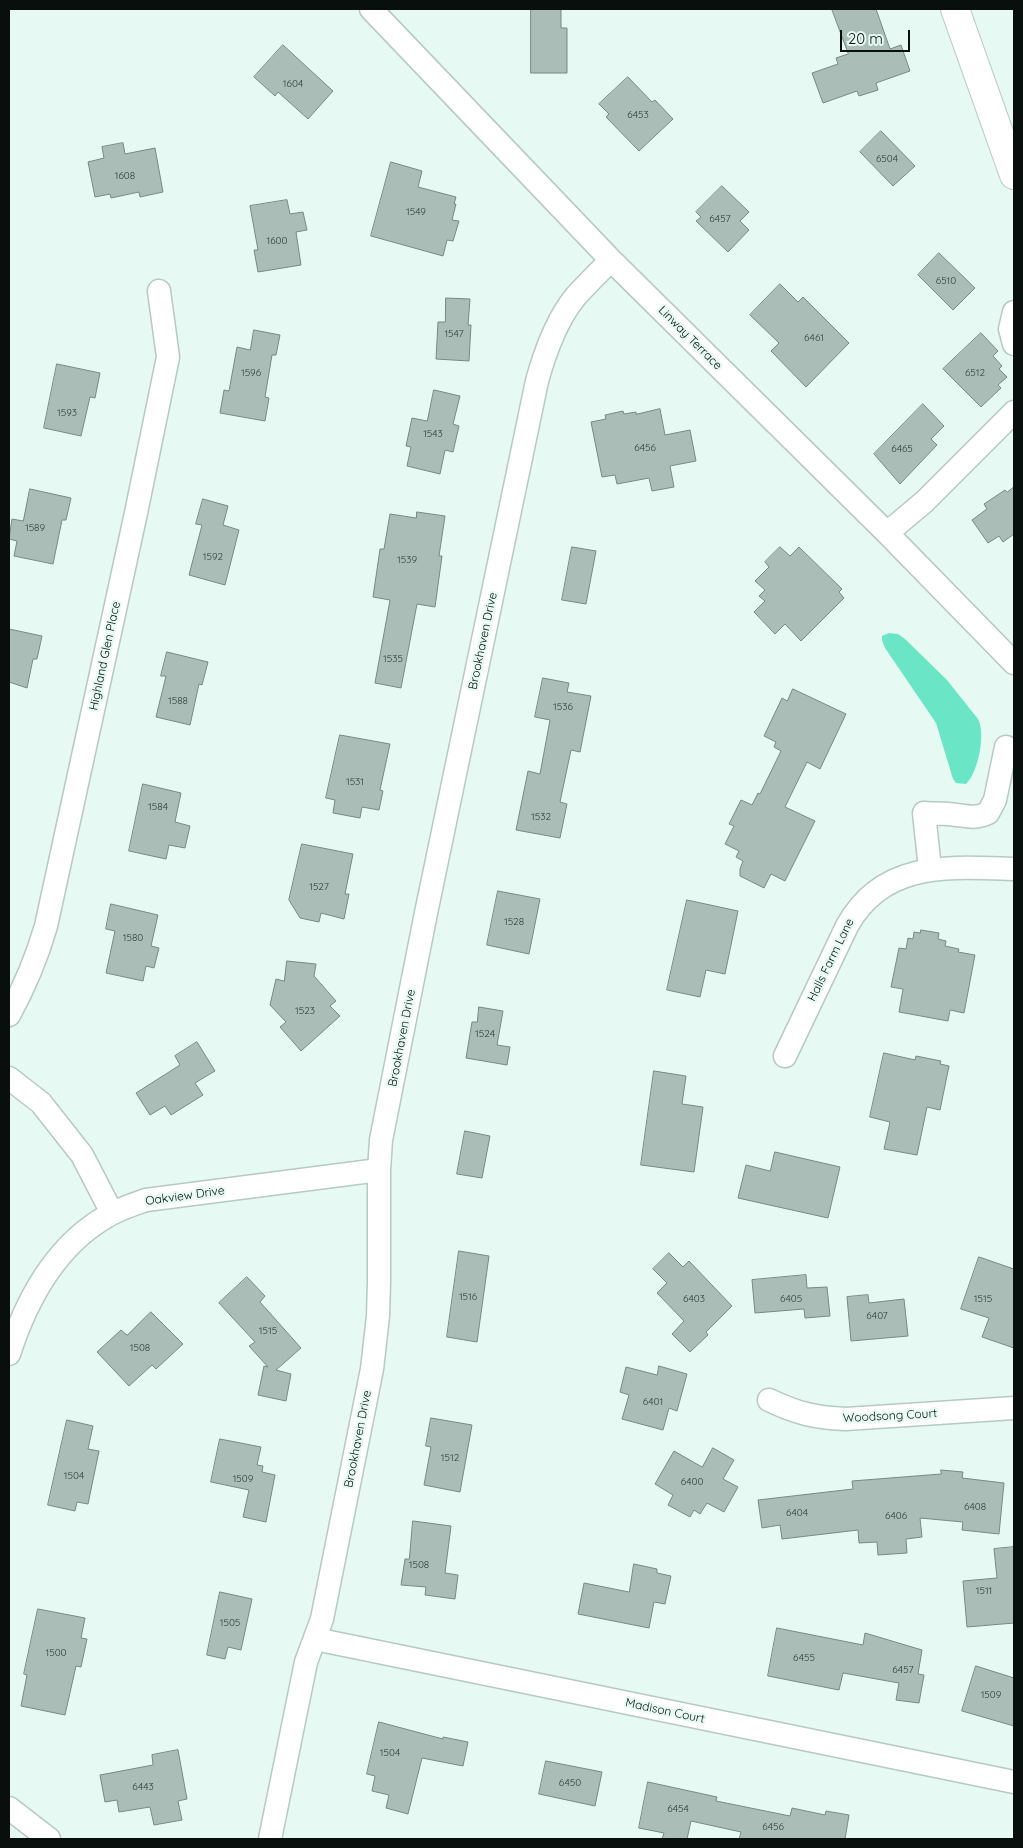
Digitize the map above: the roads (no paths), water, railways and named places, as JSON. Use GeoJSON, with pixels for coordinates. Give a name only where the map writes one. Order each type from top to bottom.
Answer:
{"type":"FeatureCollection","features":[{"type":"Feature","properties":{"kind":"main road"},"geometry":{"type":"LineString","coordinates":[[955,9],[1014,175]]}},
{"type":"Feature","properties":{"kind":"street","name":"Linway Terrace"},"geometry":{"type":"LineString","coordinates":[[371,9],[611,260],[887,533],[1010,651]]}},
{"type":"Feature","properties":{"kind":"street","name":"Brookhaven Drive"},"geometry":{"type":"LineString","coordinates":[[270,1839],[306,1662],[322,1619],[372,1369],[378,1316],[381,1140],[537,381],[553,336],[568,306],[611,260]]}},
{"type":"Feature","properties":{"kind":"street","name":"Highland Glen Place"},"geometry":{"type":"LineString","coordinates":[[9,1014],[36,960],[46,926],[136,513],[168,356],[159,290]]}},
{"type":"Feature","properties":{"kind":"street"},"geometry":{"type":"LineString","coordinates":[[1014,312],[1010,330],[1014,344]]}},
{"type":"Feature","properties":{"kind":"street"},"geometry":{"type":"LineString","coordinates":[[887,533],[924,502],[1014,412]]}},
{"type":"Feature","properties":{"kind":"street"},"geometry":{"type":"LineString","coordinates":[[930,869],[924,813],[948,814],[970,818],[977,818],[988,813],[995,800],[1006,747]]}},
{"type":"Feature","properties":{"kind":"street","name":"Halls Farm Lane"},"geometry":{"type":"LineString","coordinates":[[785,1056],[855,912],[866,899],[895,880],[930,869],[947,867],[1014,869]]}},
{"type":"Feature","properties":{"kind":"street"},"geometry":{"type":"LineString","coordinates":[[9,1078],[41,1103],[82,1155],[112,1213]]}},
{"type":"Feature","properties":{"kind":"street","name":"Oakview Drive"},"geometry":{"type":"LineString","coordinates":[[9,1354],[18,1327],[36,1290],[58,1257],[77,1236],[112,1213],[146,1200],[379,1170]]}},
{"type":"Feature","properties":{"kind":"street","name":"Woodsong Court"},"geometry":{"type":"LineString","coordinates":[[769,1400],[792,1411],[810,1416],[846,1419],[1014,1408]]}},
{"type":"Feature","properties":{"kind":"street","name":"Madison Court"},"geometry":{"type":"LineString","coordinates":[[316,1639],[1014,1782]]}},
{"type":"Feature","properties":{"kind":"street"},"geometry":{"type":"LineString","coordinates":[[9,1808],[49,1839]]}}]}
